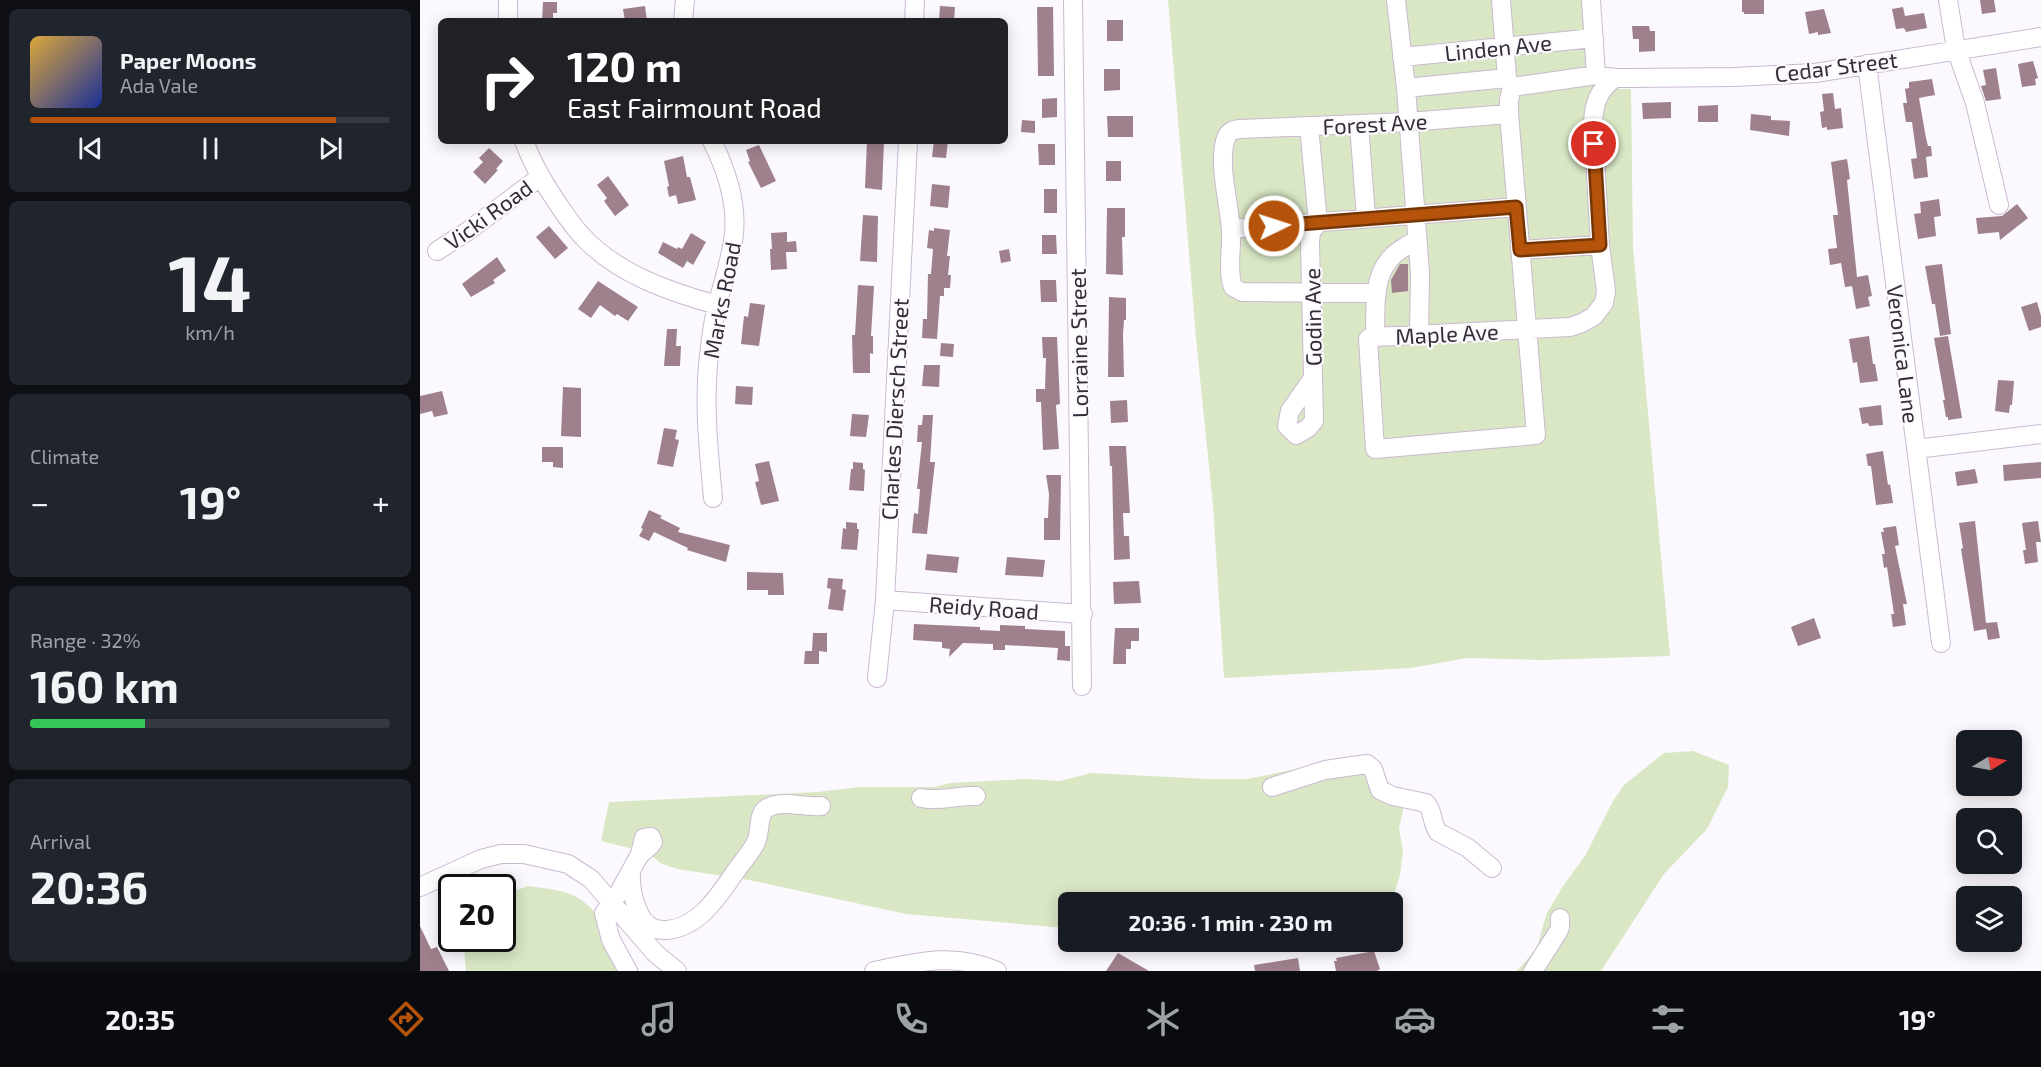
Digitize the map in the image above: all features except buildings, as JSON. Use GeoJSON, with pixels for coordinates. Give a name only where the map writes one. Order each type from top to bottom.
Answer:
{"type":"FeatureCollection","features":[{"type":"Feature","properties":{"kind":"street"},"geometry":{"type":"LineString","coordinates":[[508,0],[508,18]]}},
{"type":"Feature","properties":{"kind":"street"},"geometry":{"type":"LineString","coordinates":[[683,18],[685,0]]}},
{"type":"Feature","properties":{"kind":"street"},"geometry":{"type":"LineString","coordinates":[[914,18],[915,0]]}},
{"type":"Feature","properties":{"kind":"street","name":"Lorraine Street"},"geometry":{"type":"LineString","coordinates":[[1073,0],[1083,614],[1082,686]]}},
{"type":"Feature","properties":{"kind":"street"},"geometry":{"type":"LineString","coordinates":[[1396,0],[1406,88],[1420,283],[1419,335]]}},
{"type":"Feature","properties":{"kind":"street"},"geometry":{"type":"LineString","coordinates":[[1417,240],[1390,259],[1382,273],[1377,293],[1372,338],[1375,448],[1536,435],[1516,207],[1509,83],[1500,0]]}},
{"type":"Feature","properties":{"kind":"street"},"geometry":{"type":"LineString","coordinates":[[1591,0],[1596,75]]}},
{"type":"Feature","properties":{"kind":"street"},"geometry":{"type":"LineString","coordinates":[[1948,0],[1956,49],[1975,103],[1999,205]]}},
{"type":"Feature","properties":{"kind":"street","name":"Cedar Street"},"geometry":{"type":"LineString","coordinates":[[1406,88],[1509,83],[1596,75],[1622,78],[1733,77],[1815,73],[2041,37]]}},
{"type":"Feature","properties":{"kind":"street","name":"Linden Ave"},"geometry":{"type":"LineString","coordinates":[[1402,57],[1594,38]]}},
{"type":"Feature","properties":{"kind":"street","name":"Veronica Lane"},"geometry":{"type":"LineString","coordinates":[[1867,64],[1941,643]]}},
{"type":"Feature","properties":{"kind":"street","name":"Maple Ave"},"geometry":{"type":"LineString","coordinates":[[1372,338],[1570,327],[1587,321],[1599,311],[1604,303],[1606,291],[1600,245],[1594,107],[1605,85],[1622,78]]}},
{"type":"Feature","properties":{"kind":"street","name":"Forest Ave"},"geometry":{"type":"LineString","coordinates":[[1231,229],[1224,149],[1232,130],[1408,122],[1509,114]]}},
{"type":"Feature","properties":{"kind":"street"},"geometry":{"type":"LineString","coordinates":[[1359,124],[1366,218]]}},
{"type":"Feature","properties":{"kind":"street"},"geometry":{"type":"LineString","coordinates":[[1309,126],[1318,222]]}},
{"type":"Feature","properties":{"kind":"street"},"geometry":{"type":"LineString","coordinates":[[525,144],[540,177],[570,221],[599,252],[646,280],[670,291],[717,305]]}},
{"type":"Feature","properties":{"kind":"street","name":"Marks Road"},"geometry":{"type":"LineString","coordinates":[[713,144],[726,174],[732,201],[734,231],[730,260],[717,305],[708,368],[707,413],[714,498]]}},
{"type":"Feature","properties":{"kind":"street","name":"Charles Diersch Street"},"geometry":{"type":"LineString","coordinates":[[877,678],[885,600],[908,144]]}},
{"type":"Feature","properties":{"kind":"street","name":"Vicki Road"},"geometry":{"type":"LineString","coordinates":[[437,251],[468,231],[540,177]]}},
{"type":"Feature","properties":{"kind":"street"},"geometry":{"type":"LineString","coordinates":[[1377,293],[1242,292],[1233,287],[1230,261],[1231,229],[1516,207]]}},
{"type":"Feature","properties":{"kind":"street","name":"Godin Ave"},"geometry":{"type":"LineString","coordinates":[[1313,378],[1310,242],[1311,232],[1318,222]]}},
{"type":"Feature","properties":{"kind":"street"},"geometry":{"type":"LineString","coordinates":[[1520,250],[1600,245]]}},
{"type":"Feature","properties":{"kind":"street"},"geometry":{"type":"LineString","coordinates":[[1916,449],[2041,434]]}},
{"type":"Feature","properties":{"kind":"street","name":"Reidy Road"},"geometry":{"type":"LineString","coordinates":[[885,600],[1083,614]]}},
{"type":"Feature","properties":{"kind":"street"},"geometry":{"type":"LineString","coordinates":[[1272,787],[1325,770],[1367,764],[1373,769],[1380,790],[1393,796],[1426,803],[1438,832],[1468,848],[1492,868]]}},
{"type":"Feature","properties":{"kind":"street"},"geometry":{"type":"LineString","coordinates":[[921,798],[933,801],[959,796],[976,796]]}},
{"type":"Feature","properties":{"kind":"street"},"geometry":{"type":"LineString","coordinates":[[632,871],[633,896],[642,920],[653,928],[674,929],[701,914],[726,885],[756,843],[764,810],[785,804],[821,806]]}},
{"type":"Feature","properties":{"kind":"street"},"geometry":{"type":"LineString","coordinates":[[420,887],[481,859],[501,854],[524,854],[568,864],[591,879],[657,954],[677,971]]}},
{"type":"Feature","properties":{"kind":"street"},"geometry":{"type":"LineString","coordinates":[[628,971],[614,947],[604,910],[632,871],[640,854]]}},
{"type":"Feature","properties":{"kind":"street"},"geometry":{"type":"LineString","coordinates":[[1533,971],[1560,927],[1560,918]]}},
{"type":"Feature","properties":{"kind":"street"},"geometry":{"type":"LineString","coordinates":[[874,971],[940,959],[997,971]]}},
{"type":"Feature","properties":{"kind":"green space"},"geometry":{"type":"Polygon","coordinates":[[[1168,0],[1600,0],[1607,89],[1631,89],[1633,247],[1670,656],[1541,660],[1467,658],[1411,668],[1224,678],[1213,506],[1196,338],[1168,0]]]}},
{"type":"Feature","properties":{"kind":"green space"},"geometry":{"type":"Polygon","coordinates":[[[1693,751],[1729,765],[1728,787],[1707,829],[1664,874],[1601,971],[1517,971],[1537,948],[1546,915],[1563,886],[1585,856],[1613,801],[1624,785],[1664,753],[1693,751]]]}},
{"type":"Feature","properties":{"kind":"green space"},"geometry":{"type":"Polygon","coordinates":[[[1311,766],[1358,774],[1403,790],[1403,811],[1399,828],[1403,851],[1400,875],[1395,892],[1058,892],[1058,927],[1054,927],[906,914],[749,880],[677,869],[660,863],[649,853],[601,841],[609,802],[817,792],[859,787],[935,787],[950,783],[1026,779],[1060,781],[1091,773],[1247,779],[1311,766]]]}},
{"type":"Feature","properties":{"kind":"green space"},"geometry":{"type":"Polygon","coordinates":[[[528,886],[570,894],[579,899],[589,906],[607,927],[624,950],[635,971],[466,971],[464,952],[516,952],[516,890],[528,886]]]}},
{"type":"Feature","properties":{"kind":"route"},"geometry":{"type":"LineString","coordinates":[[1274,226],[1516,207],[1520,250],[1600,245],[1594,144]]}}]}
